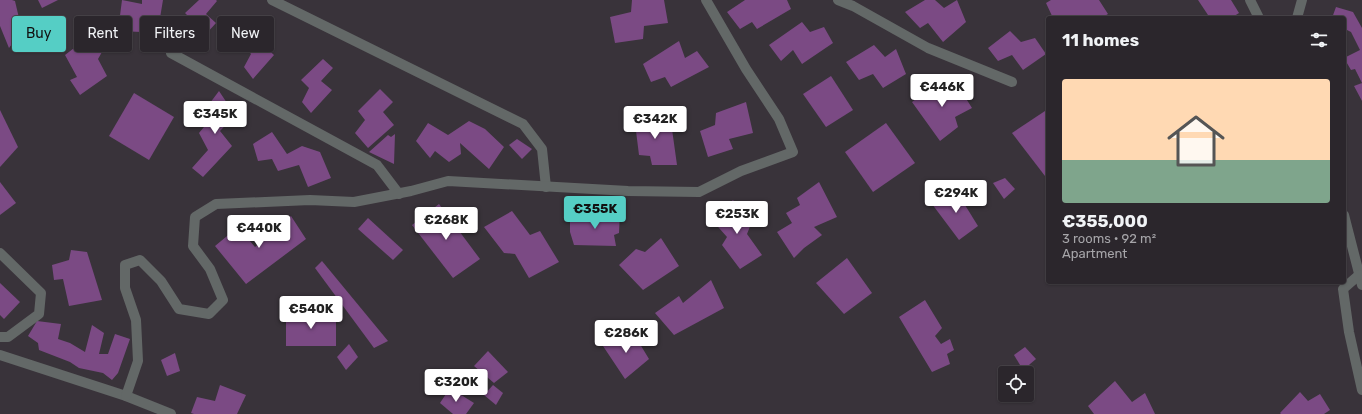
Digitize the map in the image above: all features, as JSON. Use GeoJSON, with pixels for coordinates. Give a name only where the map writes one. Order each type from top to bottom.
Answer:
{"type":"FeatureCollection","features":[{"type":"Feature","properties":{"kind":"street"},"geometry":{"type":"LineString","coordinates":[[272,0],[523,124],[542,149],[546,187]]}},
{"type":"Feature","properties":{"kind":"street"},"geometry":{"type":"LineString","coordinates":[[126,396],[138,361],[136,320],[125,288],[125,265],[140,260],[161,281],[180,309],[209,314],[223,300],[210,269],[193,246],[195,217],[216,204],[310,200],[354,202],[399,194],[448,182],[628,191],[699,192],[741,171],[793,152],[779,119],[746,69],[706,0]]}},
{"type":"Feature","properties":{"kind":"street"},"geometry":{"type":"LineString","coordinates":[[838,0],[854,6],[928,48],[1012,82]]}},
{"type":"Feature","properties":{"kind":"street"},"geometry":{"type":"LineString","coordinates":[[1250,0],[1258,16]]}},
{"type":"Feature","properties":{"kind":"street"},"geometry":{"type":"LineString","coordinates":[[1298,16],[1302,0]]}},
{"type":"Feature","properties":{"kind":"street"},"geometry":{"type":"LineString","coordinates":[[171,52],[377,166],[399,194]]}},
{"type":"Feature","properties":{"kind":"street"},"geometry":{"type":"LineString","coordinates":[[1346,224],[1358,275],[1362,285]]}},
{"type":"Feature","properties":{"kind":"street"},"geometry":{"type":"LineString","coordinates":[[0,253],[41,293],[39,314],[8,337],[0,337]]}},
{"type":"Feature","properties":{"kind":"street"},"geometry":{"type":"LineString","coordinates":[[1358,275],[1343,289],[1349,332],[1362,390]]}},
{"type":"Feature","properties":{"kind":"street"},"geometry":{"type":"LineString","coordinates":[[0,355],[126,396],[171,414]]}},
{"type":"Feature","properties":{"kind":"building"},"geometry":{"type":"Polygon","coordinates":[[[0,0],[15,1],[18,16],[12,16],[12,44],[9,48],[0,26],[0,0]]]}},
{"type":"Feature","properties":{"kind":"building"},"geometry":{"type":"Polygon","coordinates":[[[38,0],[58,0],[42,8],[38,0]]]}},
{"type":"Feature","properties":{"kind":"building"},"geometry":{"type":"Polygon","coordinates":[[[122,0],[142,4],[142,0],[163,0],[160,16],[140,16],[140,32],[132,32],[132,16],[120,16],[122,0]]]}},
{"type":"Feature","properties":{"kind":"building"},"geometry":{"type":"Polygon","coordinates":[[[199,0],[217,1],[206,14],[208,16],[188,16],[185,13],[199,0]]]}},
{"type":"Feature","properties":{"kind":"building"},"geometry":{"type":"Polygon","coordinates":[[[632,0],[664,0],[668,23],[644,26],[643,39],[615,43],[610,17],[631,12],[632,0]]]}},
{"type":"Feature","properties":{"kind":"building"},"geometry":{"type":"Polygon","coordinates":[[[745,0],[787,0],[791,9],[757,29],[752,22],[740,29],[727,12],[745,0]]]}},
{"type":"Feature","properties":{"kind":"building"},"geometry":{"type":"Polygon","coordinates":[[[925,0],[935,0],[944,8],[957,0],[966,22],[943,42],[928,23],[920,28],[905,12],[925,0]]]}},
{"type":"Feature","properties":{"kind":"building"},"geometry":{"type":"Polygon","coordinates":[[[1051,0],[1099,0],[1108,14],[1104,16],[1052,16],[1046,3],[1051,0]]]}},
{"type":"Feature","properties":{"kind":"building"},"geometry":{"type":"Polygon","coordinates":[[[1198,0],[1231,0],[1239,13],[1234,16],[1209,16],[1198,0]]]}},
{"type":"Feature","properties":{"kind":"building"},"geometry":{"type":"Polygon","coordinates":[[[1336,7],[1353,12],[1362,28],[1362,83],[1355,69],[1351,70],[1346,61],[1346,57],[1360,50],[1351,32],[1347,30],[1346,32],[1346,16],[1333,16],[1336,7]]]}},
{"type":"Feature","properties":{"kind":"building"},"geometry":{"type":"Polygon","coordinates":[[[209,17],[216,23],[209,31],[209,17]]]}},
{"type":"Feature","properties":{"kind":"building"},"geometry":{"type":"Polygon","coordinates":[[[802,22],[810,32],[824,27],[833,43],[802,64],[793,50],[781,61],[769,45],[802,22]]]}},
{"type":"Feature","properties":{"kind":"building"},"geometry":{"type":"Polygon","coordinates":[[[1010,31],[1021,42],[1035,38],[1046,54],[1023,70],[1012,55],[998,61],[988,48],[1010,31]]]}},
{"type":"Feature","properties":{"kind":"building"},"geometry":{"type":"Polygon","coordinates":[[[679,41],[685,58],[697,51],[709,67],[671,87],[665,77],[651,82],[643,64],[679,41]]]}},
{"type":"Feature","properties":{"kind":"building"},"geometry":{"type":"Polygon","coordinates":[[[874,45],[885,57],[896,49],[906,74],[883,88],[873,74],[859,80],[846,62],[874,45]]]}},
{"type":"Feature","properties":{"kind":"building"},"geometry":{"type":"Polygon","coordinates":[[[74,48],[74,52],[102,52],[98,59],[107,76],[80,95],[70,80],[77,77],[65,55],[74,48]]]}},
{"type":"Feature","properties":{"kind":"building"},"geometry":{"type":"Polygon","coordinates":[[[249,52],[271,52],[274,55],[253,79],[244,67],[251,54],[249,52]]]}},
{"type":"Feature","properties":{"kind":"building"},"geometry":{"type":"Polygon","coordinates":[[[323,59],[333,68],[321,81],[332,90],[311,113],[302,102],[309,88],[301,80],[323,59]]]}},
{"type":"Feature","properties":{"kind":"building"},"geometry":{"type":"Polygon","coordinates":[[[831,76],[853,110],[826,127],[803,94],[831,76]]]}},
{"type":"Feature","properties":{"kind":"building"},"geometry":{"type":"Polygon","coordinates":[[[955,81],[972,108],[955,117],[958,127],[940,141],[912,102],[934,86],[936,90],[955,81]]]}},
{"type":"Feature","properties":{"kind":"building"},"geometry":{"type":"Polygon","coordinates":[[[1362,83],[1362,101],[1354,86],[1362,83]]]}},
{"type":"Feature","properties":{"kind":"building"},"geometry":{"type":"Polygon","coordinates":[[[380,89],[393,102],[383,112],[394,125],[368,148],[355,133],[365,120],[358,111],[380,89]]]}},
{"type":"Feature","properties":{"kind":"building"},"geometry":{"type":"Polygon","coordinates":[[[219,91],[235,115],[220,131],[232,146],[203,177],[192,168],[208,150],[199,133],[213,116],[207,107],[219,91]]]}},
{"type":"Feature","properties":{"kind":"building"},"geometry":{"type":"Polygon","coordinates":[[[134,93],[174,117],[149,160],[109,136],[134,93]]]}},
{"type":"Feature","properties":{"kind":"building"},"geometry":{"type":"Polygon","coordinates":[[[746,102],[753,133],[729,139],[733,149],[708,157],[700,131],[715,125],[716,113],[746,102]]]}},
{"type":"Feature","properties":{"kind":"building"},"geometry":{"type":"Polygon","coordinates":[[[0,110],[18,147],[0,167],[0,110]]]}},
{"type":"Feature","properties":{"kind":"building"},"geometry":{"type":"Polygon","coordinates":[[[654,110],[655,125],[671,122],[677,165],[652,165],[650,156],[639,155],[634,115],[654,110]]]}},
{"type":"Feature","properties":{"kind":"building"},"geometry":{"type":"Polygon","coordinates":[[[1046,110],[1046,175],[1045,176],[1012,133],[1046,110]]]}},
{"type":"Feature","properties":{"kind":"building"},"geometry":{"type":"Polygon","coordinates":[[[469,121],[485,129],[504,147],[489,169],[460,143],[461,154],[449,162],[435,151],[430,158],[416,141],[428,123],[448,135],[469,121]]]}},
{"type":"Feature","properties":{"kind":"building"},"geometry":{"type":"Polygon","coordinates":[[[886,123],[915,163],[873,192],[845,152],[886,123]]]}},
{"type":"Feature","properties":{"kind":"building"},"geometry":{"type":"Polygon","coordinates":[[[272,132],[287,154],[302,146],[320,152],[331,178],[308,187],[299,165],[278,171],[272,159],[258,161],[253,144],[272,132]]]}},
{"type":"Feature","properties":{"kind":"building"},"geometry":{"type":"Polygon","coordinates":[[[395,134],[394,164],[369,152],[388,135],[391,137],[395,134]]]}},
{"type":"Feature","properties":{"kind":"building"},"geometry":{"type":"Polygon","coordinates":[[[517,139],[532,149],[522,159],[509,145],[517,139]]]}},
{"type":"Feature","properties":{"kind":"building"},"geometry":{"type":"Polygon","coordinates":[[[1005,178],[1015,189],[1004,199],[993,183],[1005,178]]]}},
{"type":"Feature","properties":{"kind":"building"},"geometry":{"type":"Polygon","coordinates":[[[0,182],[16,203],[0,215],[0,182]]]}},
{"type":"Feature","properties":{"kind":"building"},"geometry":{"type":"Polygon","coordinates":[[[819,182],[837,217],[814,227],[822,235],[804,248],[794,258],[777,232],[792,223],[786,213],[800,205],[797,198],[819,182]]]}},
{"type":"Feature","properties":{"kind":"building"},"geometry":{"type":"Polygon","coordinates":[[[955,189],[978,226],[959,240],[932,204],[955,189]]]}},
{"type":"Feature","properties":{"kind":"building"},"geometry":{"type":"Polygon","coordinates":[[[733,200],[751,224],[747,234],[762,255],[740,269],[722,245],[727,237],[711,219],[733,200]]]}},
{"type":"Feature","properties":{"kind":"building"},"geometry":{"type":"Polygon","coordinates":[[[439,204],[480,259],[453,278],[412,225],[439,204]]]}},
{"type":"Feature","properties":{"kind":"building"},"geometry":{"type":"Polygon","coordinates":[[[512,211],[530,235],[540,231],[559,262],[529,278],[515,254],[504,253],[484,227],[512,211]]]}},
{"type":"Feature","properties":{"kind":"building"},"geometry":{"type":"Polygon","coordinates":[[[620,212],[619,233],[614,235],[616,246],[574,245],[570,232],[570,216],[586,217],[620,212]]]}},
{"type":"Feature","properties":{"kind":"building"},"geometry":{"type":"Polygon","coordinates":[[[291,216],[306,239],[246,284],[215,246],[238,227],[255,247],[291,216]]]}},
{"type":"Feature","properties":{"kind":"building"},"geometry":{"type":"Polygon","coordinates":[[[368,218],[403,250],[393,260],[358,229],[368,218]]]}},
{"type":"Feature","properties":{"kind":"building"},"geometry":{"type":"Polygon","coordinates":[[[661,238],[679,266],[643,290],[619,265],[636,249],[645,252],[661,238]]]}},
{"type":"Feature","properties":{"kind":"building"},"geometry":{"type":"Polygon","coordinates":[[[71,250],[87,252],[102,300],[69,306],[63,279],[54,280],[52,265],[69,260],[71,250]]]}},
{"type":"Feature","properties":{"kind":"building"},"geometry":{"type":"Polygon","coordinates":[[[847,258],[872,293],[844,314],[816,283],[847,258]]]}},
{"type":"Feature","properties":{"kind":"building"},"geometry":{"type":"Polygon","coordinates":[[[322,261],[388,341],[374,348],[315,268],[322,261]]]}},
{"type":"Feature","properties":{"kind":"building"},"geometry":{"type":"Polygon","coordinates":[[[711,280],[724,308],[674,335],[655,313],[679,296],[683,303],[711,280]]]}},
{"type":"Feature","properties":{"kind":"building"},"geometry":{"type":"Polygon","coordinates":[[[0,283],[20,302],[4,319],[0,315],[0,283]]]}},
{"type":"Feature","properties":{"kind":"building"},"geometry":{"type":"Polygon","coordinates":[[[925,300],[942,328],[935,336],[941,344],[950,339],[954,350],[947,354],[950,364],[932,372],[899,317],[925,300]]]}},
{"type":"Feature","properties":{"kind":"building"},"geometry":{"type":"Polygon","coordinates":[[[336,314],[336,346],[286,346],[286,315],[336,314]]]}},
{"type":"Feature","properties":{"kind":"building"},"geometry":{"type":"Polygon","coordinates":[[[37,321],[61,324],[58,339],[70,343],[85,352],[92,325],[104,333],[99,354],[108,354],[115,334],[130,339],[118,373],[112,380],[103,373],[79,368],[70,362],[39,350],[38,343],[28,336],[37,321]]]}},
{"type":"Feature","properties":{"kind":"building"},"geometry":{"type":"Polygon","coordinates":[[[632,331],[649,359],[625,379],[603,346],[612,334],[621,340],[632,331]]]}},
{"type":"Feature","properties":{"kind":"building"},"geometry":{"type":"Polygon","coordinates":[[[349,344],[358,357],[346,370],[337,357],[349,344]]]}},
{"type":"Feature","properties":{"kind":"building"},"geometry":{"type":"Polygon","coordinates":[[[1025,347],[1036,359],[1028,366],[1021,366],[1014,355],[1025,347]]]}},
{"type":"Feature","properties":{"kind":"building"},"geometry":{"type":"Polygon","coordinates":[[[488,351],[508,372],[494,383],[474,366],[488,351]]]}},
{"type":"Feature","properties":{"kind":"building"},"geometry":{"type":"Polygon","coordinates":[[[175,353],[180,371],[167,376],[161,360],[175,353]]]}},
{"type":"Feature","properties":{"kind":"building"},"geometry":{"type":"Polygon","coordinates":[[[1115,381],[1132,402],[1145,393],[1155,414],[1094,414],[1088,406],[1115,381]]]}},
{"type":"Feature","properties":{"kind":"building"},"geometry":{"type":"Polygon","coordinates":[[[220,385],[246,395],[237,414],[191,413],[197,397],[215,401],[220,385]]]}},
{"type":"Feature","properties":{"kind":"building"},"geometry":{"type":"Polygon","coordinates":[[[493,385],[503,393],[496,405],[484,395],[493,385]]]}},
{"type":"Feature","properties":{"kind":"building"},"geometry":{"type":"Polygon","coordinates":[[[450,388],[474,403],[466,414],[453,414],[440,403],[450,388]]]}},
{"type":"Feature","properties":{"kind":"building"},"geometry":{"type":"Polygon","coordinates":[[[1300,392],[1308,401],[1320,394],[1330,410],[1324,414],[1281,414],[1280,413],[1300,392]]]}}]}
